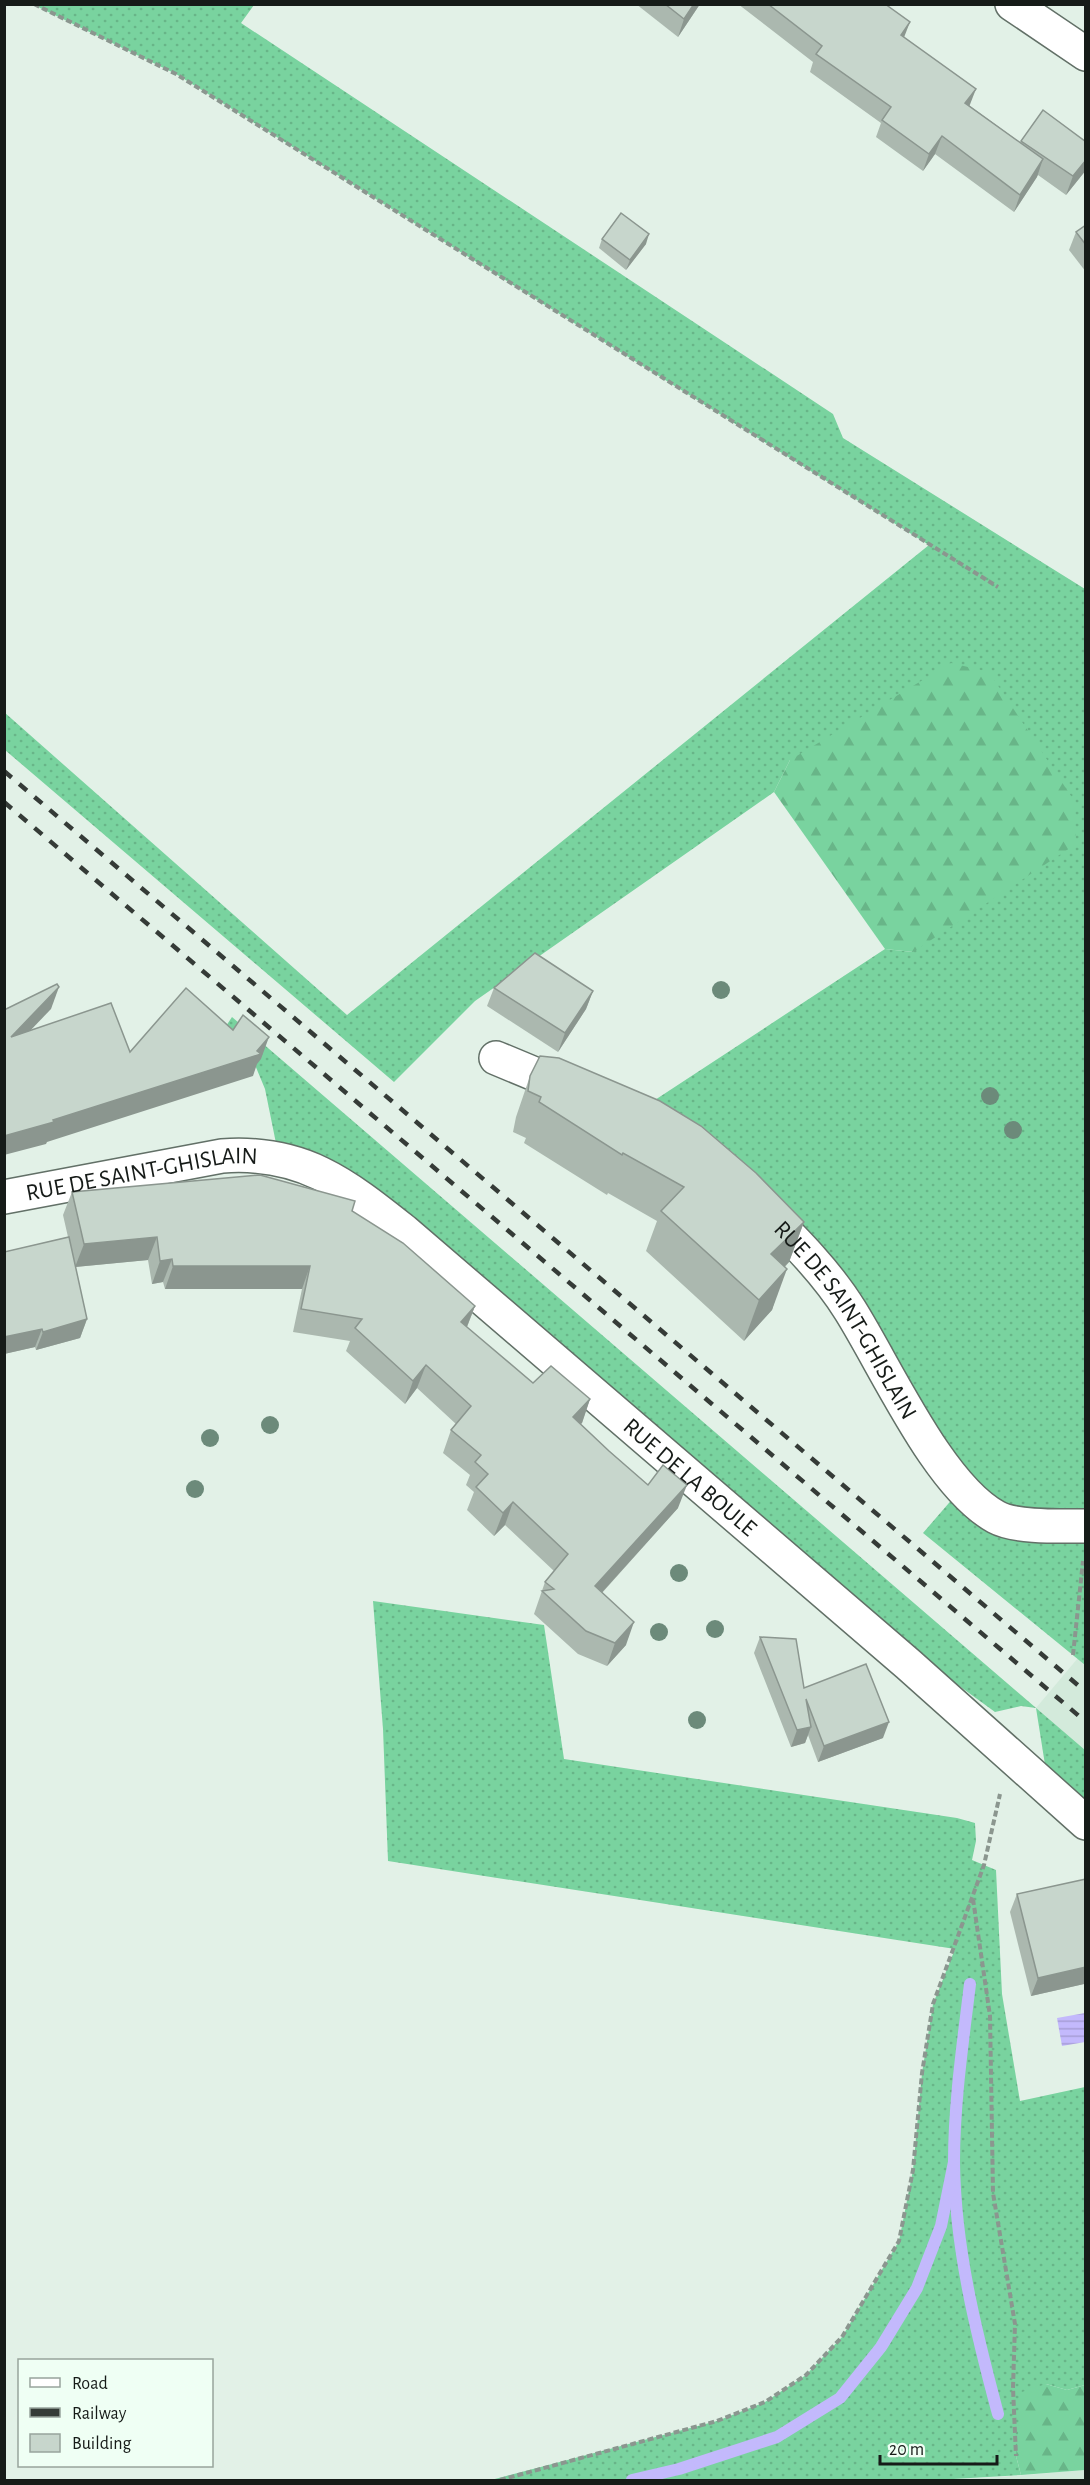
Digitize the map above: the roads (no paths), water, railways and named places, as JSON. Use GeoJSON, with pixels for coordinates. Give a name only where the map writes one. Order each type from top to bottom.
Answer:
{"type":"FeatureCollection","features":[{"type":"Feature","properties":{"kind":"street"},"geometry":{"type":"LineString","coordinates":[[1012,4],[1086,54]]}},
{"type":"Feature","properties":{"kind":"street"},"geometry":{"type":"LineString","coordinates":[[496,1058],[605,1103]]}},
{"type":"Feature","properties":{"kind":"street","name":"RUE DE SAINT-GHISLAIN"},"geometry":{"type":"LineString","coordinates":[[4,1197],[222,1156],[250,1154],[279,1158]]}},
{"type":"Feature","properties":{"kind":"street","name":"RUE DE LA BOULE"},"geometry":{"type":"LineString","coordinates":[[279,1158],[309,1167],[338,1182],[364,1199],[396,1225],[854,1617],[1086,1822]]}},
{"type":"Feature","properties":{"kind":"street","name":"RUE DE SAINT-GHISLAIN"},"geometry":{"type":"LineString","coordinates":[[746,1193],[800,1246],[849,1308],[927,1442],[962,1489],[996,1518],[1036,1526],[1086,1526]]}},
{"type":"Feature","properties":{"kind":"waterway"},"geometry":{"type":"LineString","coordinates":[[970,1984],[959,2073],[954,2162],[955,2194],[968,2290],[998,2414]]}},
{"type":"Feature","properties":{"kind":"waterway"},"geometry":{"type":"LineString","coordinates":[[632,2480],[679,2469],[777,2437],[840,2398],[881,2347],[917,2288],[941,2226],[954,2162]]}},
{"type":"Feature","properties":{"kind":"railway"},"geometry":{"type":"LineString","coordinates":[[4,771],[1086,1692]]}},
{"type":"Feature","properties":{"kind":"railway"},"geometry":{"type":"LineString","coordinates":[[4,802],[1086,1722]]}}]}
